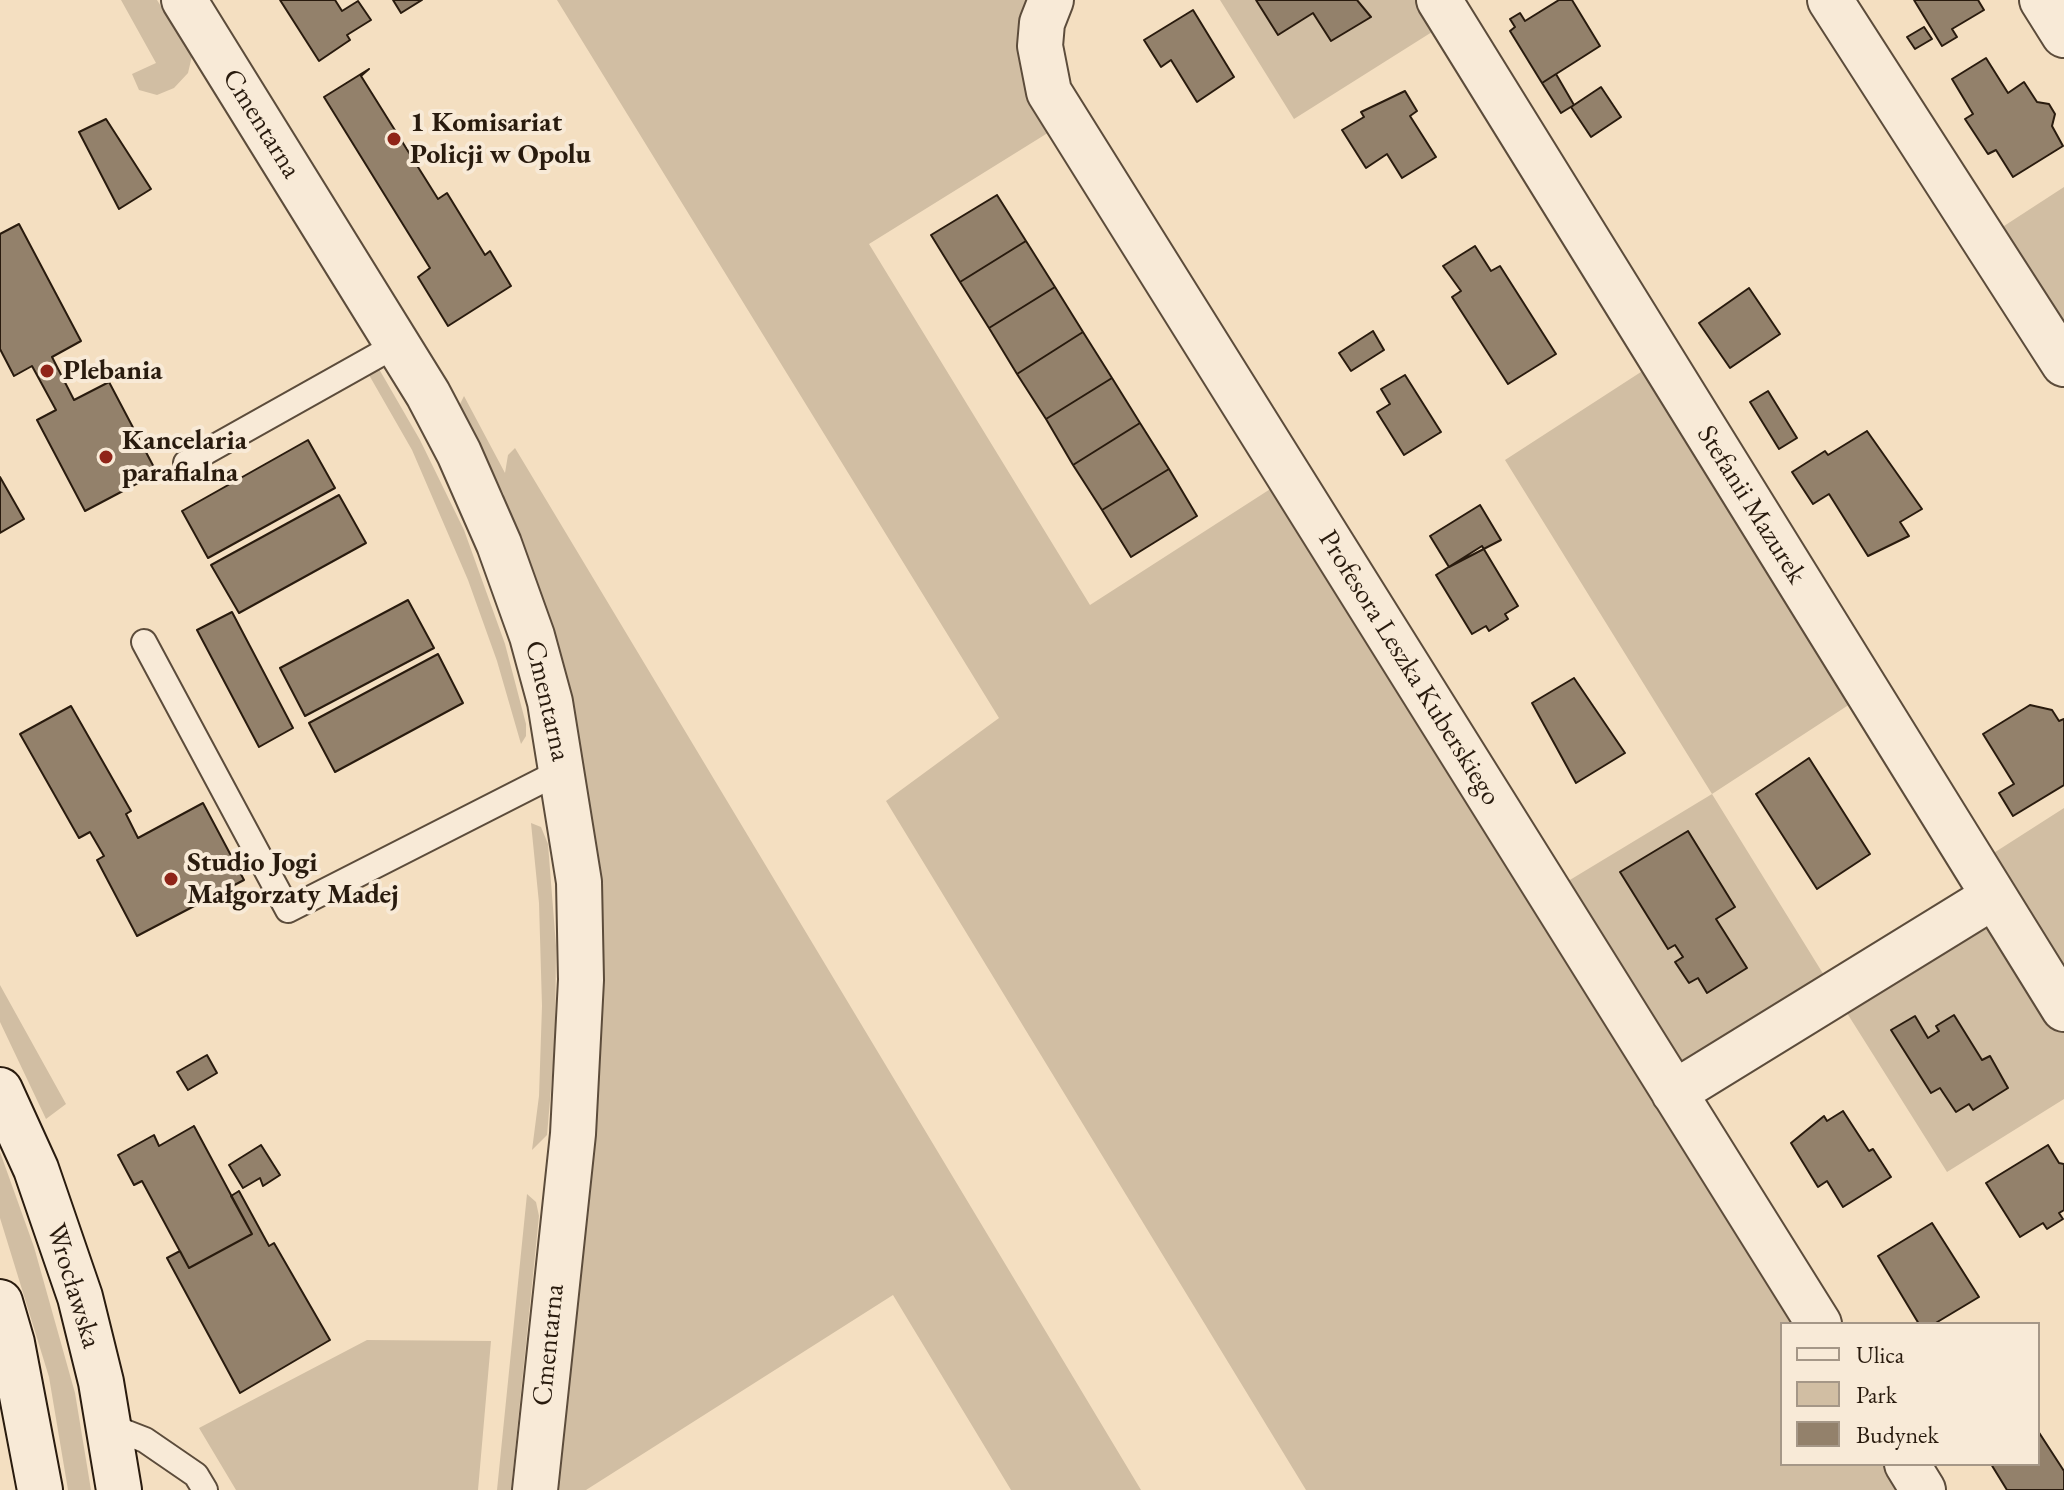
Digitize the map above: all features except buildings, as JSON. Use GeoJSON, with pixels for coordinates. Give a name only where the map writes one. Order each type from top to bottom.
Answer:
{"type":"FeatureCollection","features":[{"type":"Feature","properties":{"kind":"street","name":"Cmentarna"},"geometry":{"type":"LineString","coordinates":[[184,0],[398,344],[459,453],[499,544],[536,649],[563,770],[579,882],[581,980],[573,1134],[535,1490]]}},
{"type":"Feature","properties":{"kind":"street","name":"Profesora Leszka Kuberskiego"},"geometry":{"type":"LineString","coordinates":[[1051,0],[1042,23],[1040,46],[1049,92],[1818,1322]]}},
{"type":"Feature","properties":{"kind":"street","name":"Stefanii Mazurek"},"geometry":{"type":"LineString","coordinates":[[1439,0],[2064,1009]]}},
{"type":"Feature","properties":{"kind":"street"},"geometry":{"type":"LineString","coordinates":[[1830,0],[2064,364]]}},
{"type":"Feature","properties":{"kind":"street"},"geometry":{"type":"LineString","coordinates":[[2042,0],[2064,35]]}},
{"type":"Feature","properties":{"kind":"street"},"geometry":{"type":"LineString","coordinates":[[1674,1093],[1994,896]]}},
{"type":"Feature","properties":{"kind":"street","name":"Wrocławska"},"geometry":{"type":"LineString","coordinates":[[0,1090],[36,1169],[80,1297],[109,1426],[119,1490]]}},
{"type":"Feature","properties":{"kind":"street"},"geometry":{"type":"LineString","coordinates":[[0,1302],[12,1343],[40,1490]]}},
{"type":"Feature","properties":{"kind":"street"},"geometry":{"type":"LineString","coordinates":[[1908,1466],[1923,1490]]}},
{"type":"Feature","properties":{"kind":"lane"},"geometry":{"type":"LineString","coordinates":[[186,463],[398,344]]}},
{"type":"Feature","properties":{"kind":"lane"},"geometry":{"type":"LineString","coordinates":[[144,642],[288,910],[563,770]]}},
{"type":"Feature","properties":{"kind":"lane"},"geometry":{"type":"LineString","coordinates":[[109,1426],[145,1440],[196,1475],[205,1490]]}},
{"type":"Feature","properties":{"kind":"green space"},"geometry":{"type":"Polygon","coordinates":[[[121,0],[157,0],[192,56],[188,73],[174,88],[157,95],[139,90],[132,74],[156,63],[121,0]]]}},
{"type":"Feature","properties":{"kind":"green space"},"geometry":{"type":"Polygon","coordinates":[[[557,0],[1051,0],[1067,121],[869,244],[1090,605],[1289,477],[1550,892],[1712,794],[1835,993],[1993,896],[1975,865],[2064,808],[2064,1099],[1947,1172],[1835,994],[1675,1093],[1818,1322],[1780,1322],[1780,1466],[1908,1466],[1923,1490],[1306,1490],[886,801],[999,718],[557,0]]]}},
{"type":"Feature","properties":{"kind":"green space"},"geometry":{"type":"Polygon","coordinates":[[[1220,0],[1439,0],[1451,20],[1294,119],[1220,0]]]}},
{"type":"Feature","properties":{"kind":"green space"},"geometry":{"type":"Polygon","coordinates":[[[2064,187],[2064,364],[1984,239],[2064,187]]]}},
{"type":"Feature","properties":{"kind":"green space"},"geometry":{"type":"Polygon","coordinates":[[[1661,359],[1867,693],[1712,794],[1505,460],[1661,359]]]}},
{"type":"Feature","properties":{"kind":"green space"},"geometry":{"type":"Polygon","coordinates":[[[379,369],[420,440],[464,530],[505,644],[526,724],[526,736],[521,744],[497,661],[468,580],[412,450],[369,375],[379,369]]]}},
{"type":"Feature","properties":{"kind":"green space"},"geometry":{"type":"Polygon","coordinates":[[[464,396],[505,473],[508,455],[515,448],[1141,1490],[1011,1490],[893,1295],[586,1490],[535,1490],[581,980],[499,544],[504,495],[460,404],[464,396]]]}},
{"type":"Feature","properties":{"kind":"green space"},"geometry":{"type":"Polygon","coordinates":[[[531,823],[541,827],[548,844],[556,946],[555,1042],[547,1135],[532,1150],[539,1096],[542,1006],[539,903],[531,823]]]}},
{"type":"Feature","properties":{"kind":"green space"},"geometry":{"type":"Polygon","coordinates":[[[0,985],[66,1104],[46,1119],[0,1022],[0,985]]]}},
{"type":"Feature","properties":{"kind":"green space"},"geometry":{"type":"Polygon","coordinates":[[[0,1152],[34,1247],[75,1393],[91,1490],[68,1490],[49,1377],[0,1218],[0,1152]]]}},
{"type":"Feature","properties":{"kind":"green space"},"geometry":{"type":"Polygon","coordinates":[[[527,1194],[536,1202],[539,1216],[511,1490],[497,1490],[527,1194]]]}},
{"type":"Feature","properties":{"kind":"green space"},"geometry":{"type":"Polygon","coordinates":[[[367,1340],[491,1341],[478,1490],[236,1490],[199,1428],[367,1340]]]}},
{"type":"Feature","properties":{"kind":"place","name":"1 Komisariat Policji w Opolu"},"geometry":{"type":"Point","coordinates":[394,139]}},
{"type":"Feature","properties":{"kind":"place","name":"Plebania"},"geometry":{"type":"Point","coordinates":[47,371]}},
{"type":"Feature","properties":{"kind":"place","name":"Kancelaria parafialna"},"geometry":{"type":"Point","coordinates":[106,457]}},
{"type":"Feature","properties":{"kind":"place","name":"Studio Jogi Małgorzaty Madej"},"geometry":{"type":"Point","coordinates":[171,879]}}]}
